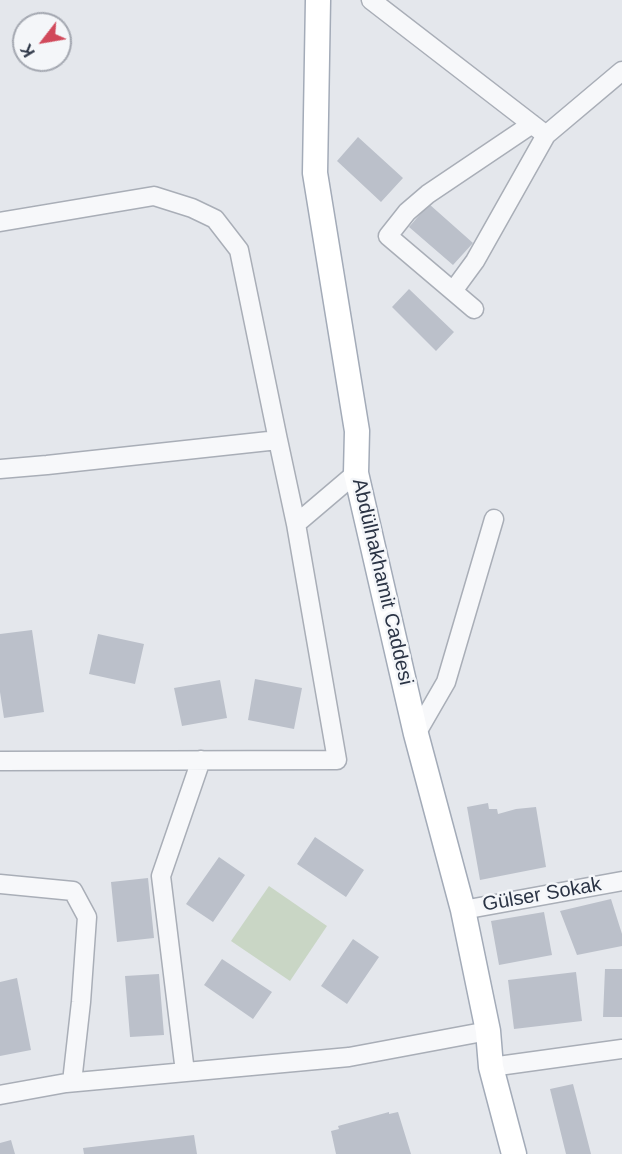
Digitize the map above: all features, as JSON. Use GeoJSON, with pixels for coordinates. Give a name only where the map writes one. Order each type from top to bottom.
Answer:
{"type":"FeatureCollection","features":[{"type":"Feature","properties":{"kind":"main road","name":"Abdülhakhamit Caddesi"},"geometry":{"type":"LineString","coordinates":[[318,0],[315,173],[357,431],[356,473],[416,734],[462,910],[488,1031],[491,1067],[514,1154]]}},
{"type":"Feature","properties":{"kind":"street"},"geometry":{"type":"LineString","coordinates":[[371,0],[539,129]]}},
{"type":"Feature","properties":{"kind":"street"},"geometry":{"type":"LineString","coordinates":[[474,309],[388,236],[407,212],[428,194],[539,129],[622,71]]}},
{"type":"Feature","properties":{"kind":"street"},"geometry":{"type":"LineString","coordinates":[[453,291],[475,261],[539,129]]}},
{"type":"Feature","properties":{"kind":"street"},"geometry":{"type":"LineString","coordinates":[[0,222],[154,196],[192,208],[215,219],[238,250],[296,524],[337,760],[0,761]]}},
{"type":"Feature","properties":{"kind":"street"},"geometry":{"type":"LineString","coordinates":[[0,469],[278,440]]}},
{"type":"Feature","properties":{"kind":"street"},"geometry":{"type":"LineString","coordinates":[[296,524],[356,473]]}},
{"type":"Feature","properties":{"kind":"street"},"geometry":{"type":"LineString","coordinates":[[416,734],[446,682],[494,519]]}},
{"type":"Feature","properties":{"kind":"street"},"geometry":{"type":"LineString","coordinates":[[184,1072],[161,876],[201,760]]}},
{"type":"Feature","properties":{"kind":"street","name":"Gülser Sokak"},"geometry":{"type":"LineString","coordinates":[[462,910],[622,881]]}},
{"type":"Feature","properties":{"kind":"street"},"geometry":{"type":"LineString","coordinates":[[0,884],[73,891],[87,917],[72,1082]]}},
{"type":"Feature","properties":{"kind":"street"},"geometry":{"type":"LineString","coordinates":[[0,1095],[72,1082],[349,1057],[488,1031]]}},
{"type":"Feature","properties":{"kind":"street"},"geometry":{"type":"LineString","coordinates":[[491,1067],[622,1049]]}},
{"type":"Feature","properties":{"kind":"green space"},"geometry":{"type":"Polygon","coordinates":[[[269,886],[327,926],[290,981],[231,941],[269,886]]]}},
{"type":"Feature","properties":{"kind":"building"},"geometry":{"type":"Polygon","coordinates":[[[358,137],[403,178],[381,202],[337,161],[358,137]]]}},
{"type":"Feature","properties":{"kind":"building"},"geometry":{"type":"Polygon","coordinates":[[[429,204],[473,243],[453,265],[409,227],[429,204]]]}},
{"type":"Feature","properties":{"kind":"building"},"geometry":{"type":"Polygon","coordinates":[[[409,289],[454,332],[436,351],[392,307],[409,289]]]}},
{"type":"Feature","properties":{"kind":"building"},"geometry":{"type":"Polygon","coordinates":[[[32,630],[44,712],[4,718],[0,692],[0,634],[32,630]]]}},
{"type":"Feature","properties":{"kind":"building"},"geometry":{"type":"Polygon","coordinates":[[[98,634],[144,644],[135,684],[89,674],[98,634]]]}},
{"type":"Feature","properties":{"kind":"building"},"geometry":{"type":"Polygon","coordinates":[[[255,679],[302,688],[294,729],[248,720],[255,679]]]}},
{"type":"Feature","properties":{"kind":"building"},"geometry":{"type":"Polygon","coordinates":[[[220,680],[227,718],[182,726],[174,688],[220,680]]]}},
{"type":"Feature","properties":{"kind":"building"},"geometry":{"type":"Polygon","coordinates":[[[488,803],[489,809],[497,809],[498,814],[536,807],[546,867],[480,880],[467,807],[488,803]]]}},
{"type":"Feature","properties":{"kind":"building"},"geometry":{"type":"Polygon","coordinates":[[[315,837],[364,870],[346,897],[297,864],[315,837]]]}},
{"type":"Feature","properties":{"kind":"building"},"geometry":{"type":"Polygon","coordinates":[[[219,857],[245,875],[213,922],[186,904],[219,857]]]}},
{"type":"Feature","properties":{"kind":"building"},"geometry":{"type":"Polygon","coordinates":[[[148,878],[154,938],[117,942],[111,882],[148,878]]]}},
{"type":"Feature","properties":{"kind":"building"},"geometry":{"type":"Polygon","coordinates":[[[611,899],[622,934],[622,946],[577,955],[560,911],[611,899]]]}},
{"type":"Feature","properties":{"kind":"building"},"geometry":{"type":"Polygon","coordinates":[[[544,912],[552,955],[499,965],[491,921],[544,912]]]}},
{"type":"Feature","properties":{"kind":"building"},"geometry":{"type":"Polygon","coordinates":[[[353,939],[379,957],[347,1004],[321,986],[353,939]]]}},
{"type":"Feature","properties":{"kind":"building"},"geometry":{"type":"Polygon","coordinates":[[[222,959],[272,992],[253,1019],[204,985],[222,959]]]}},
{"type":"Feature","properties":{"kind":"building"},"geometry":{"type":"Polygon","coordinates":[[[605,969],[622,969],[622,1017],[603,1017],[605,969]]]}},
{"type":"Feature","properties":{"kind":"building"},"geometry":{"type":"Polygon","coordinates":[[[576,972],[582,1021],[514,1029],[508,980],[576,972]]]}},
{"type":"Feature","properties":{"kind":"building"},"geometry":{"type":"Polygon","coordinates":[[[159,974],[164,1035],[130,1037],[125,976],[159,974]]]}},
{"type":"Feature","properties":{"kind":"building"},"geometry":{"type":"Polygon","coordinates":[[[17,978],[31,1050],[0,1056],[0,982],[17,978]]]}},
{"type":"Feature","properties":{"kind":"building"},"geometry":{"type":"Polygon","coordinates":[[[573,1084],[591,1154],[566,1154],[550,1089],[573,1084]]]}},
{"type":"Feature","properties":{"kind":"building"},"geometry":{"type":"Polygon","coordinates":[[[389,1112],[389,1114],[398,1112],[411,1154],[336,1154],[331,1131],[339,1129],[338,1126],[389,1112]]]}},
{"type":"Feature","properties":{"kind":"building"},"geometry":{"type":"Polygon","coordinates":[[[194,1135],[197,1154],[84,1154],[83,1148],[194,1135]]]}},
{"type":"Feature","properties":{"kind":"building"},"geometry":{"type":"Polygon","coordinates":[[[11,1140],[15,1154],[0,1154],[0,1143],[11,1140]]]}}]}
